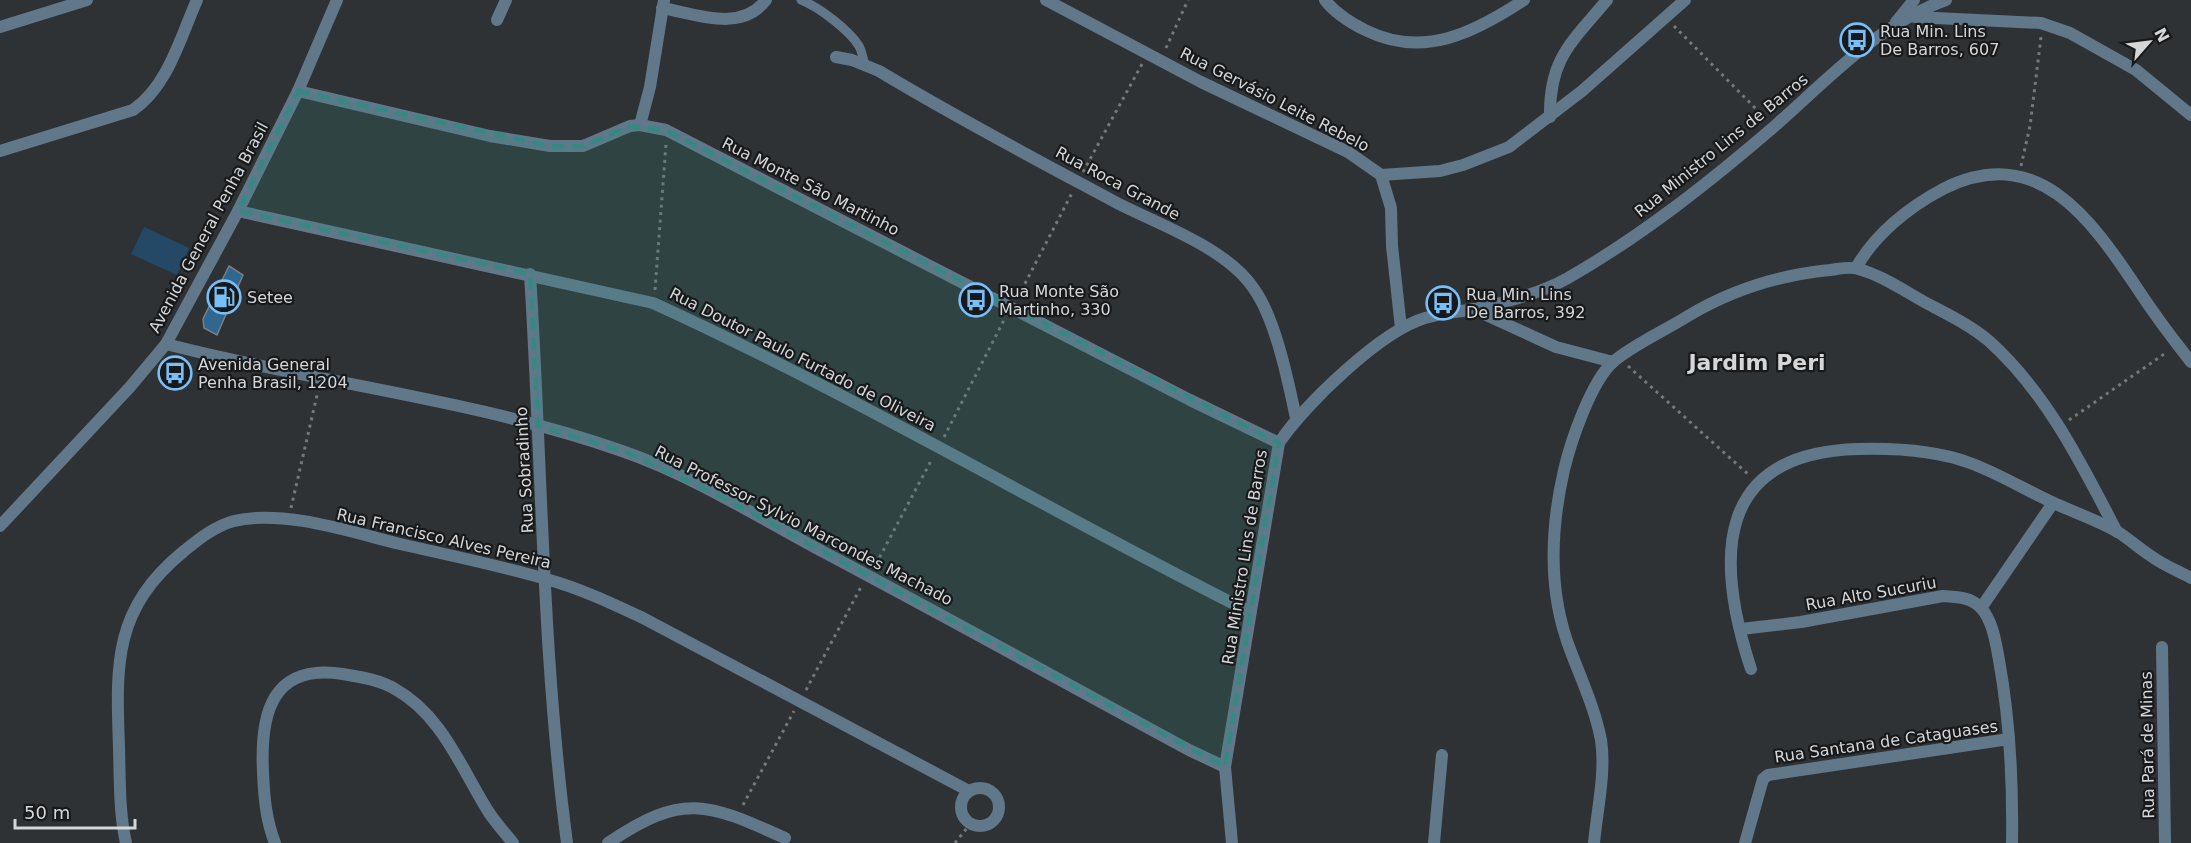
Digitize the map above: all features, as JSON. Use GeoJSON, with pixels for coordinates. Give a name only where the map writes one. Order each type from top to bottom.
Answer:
{"type":"FeatureCollection","features":[{"type":"Feature","properties":{"kind":"street"},"geometry":{"type":"LineString","coordinates":[[0,27],[87,0]]}},
{"type":"Feature","properties":{"kind":"street"},"geometry":{"type":"LineString","coordinates":[[0,151],[133,110],[146,101],[158,88],[197,0]]}},
{"type":"Feature","properties":{"kind":"street"},"geometry":{"type":"LineString","coordinates":[[497,20],[506,0]]}},
{"type":"Feature","properties":{"kind":"street"},"geometry":{"type":"LineString","coordinates":[[640,125],[650,87],[663,4],[733,20],[748,16],[760,8],[766,0]]}},
{"type":"Feature","properties":{"kind":"street"},"geometry":{"type":"LineString","coordinates":[[801,0],[824,12],[860,46],[865,65]]}},
{"type":"Feature","properties":{"kind":"street","name":"Rua Gervásio Leite Rebelo"},"geometry":{"type":"LineString","coordinates":[[1046,0],[1201,82],[1348,152],[1381,175]]}},
{"type":"Feature","properties":{"kind":"street"},"geometry":{"type":"LineString","coordinates":[[1325,0],[1352,23],[1373,34],[1393,41],[1419,44],[1458,37],[1524,0]]}},
{"type":"Feature","properties":{"kind":"street"},"geometry":{"type":"LineString","coordinates":[[1550,117],[1550,92],[1554,73],[1565,50],[1607,0]]}},
{"type":"Feature","properties":{"kind":"street"},"geometry":{"type":"LineString","coordinates":[[1401,328],[1392,246],[1391,208],[1381,175],[1440,171],[1463,165],[1509,147],[1550,117],[1685,0]]}},
{"type":"Feature","properties":{"kind":"street"},"geometry":{"type":"LineString","coordinates":[[1893,25],[1914,0]]}},
{"type":"Feature","properties":{"kind":"street","name":"Rua Ministro Lins de Barros"},"geometry":{"type":"LineString","coordinates":[[1232,843],[1225,767],[1280,443],[1296,418],[1367,354],[1401,328],[1434,315],[1473,309],[1533,295],[1596,261],[1674,208],[1774,127],[1893,25],[1946,0]]}},
{"type":"Feature","properties":{"kind":"street","name":"Avenida General Penha Brasil"},"geometry":{"type":"LineString","coordinates":[[0,526],[130,387],[166,344],[238,211],[298,91],[332,2]]}},
{"type":"Feature","properties":{"kind":"street"},"geometry":{"type":"LineString","coordinates":[[1913,16],[2041,23],[2070,33],[2113,55],[2175,99],[2191,115]]}},
{"type":"Feature","properties":{"kind":"street","name":"Rua Roca Grande"},"geometry":{"type":"LineString","coordinates":[[836,57],[865,65],[1115,201],[1197,242],[1222,259],[1254,287],[1267,314],[1288,379],[1296,418]]}},
{"type":"Feature","properties":{"kind":"street","name":"Rua Monte São Martinho"},"geometry":{"type":"LineString","coordinates":[[298,91],[498,137],[550,146],[583,146],[630,126],[640,125],[666,130],[1190,400],[1280,443]]}},
{"type":"Feature","properties":{"kind":"street"},"geometry":{"type":"LineString","coordinates":[[1856,268],[1876,238],[1933,194],[1952,184],[1983,174],[2019,176],[2058,193],[2092,224],[2191,362]]}},
{"type":"Feature","properties":{"kind":"street","name":"Rua Doutor Paulo Furtado de Oliveira"},"geometry":{"type":"LineString","coordinates":[[238,211],[653,303],[718,332],[940,446],[1250,612]]}},
{"type":"Feature","properties":{"kind":"street"},"geometry":{"type":"LineString","coordinates":[[1594,843],[1602,769],[1601,741],[1593,709],[1561,623],[1552,574],[1553,554],[1565,466],[1602,375],[1613,362],[1636,346],[1722,298],[1786,274],[1856,268],[1950,314],[1989,341],[2025,378],[2060,427],[2117,532]]}},
{"type":"Feature","properties":{"kind":"street","name":"Rua Sobradinho"},"geometry":{"type":"LineString","coordinates":[[530,274],[557,769],[567,843]]}},
{"type":"Feature","properties":{"kind":"street"},"geometry":{"type":"LineString","coordinates":[[1473,309],[1556,347],[1613,362]]}},
{"type":"Feature","properties":{"kind":"street","name":"Rua Professor Sylvio Marcondes Machado"},"geometry":{"type":"LineString","coordinates":[[166,344],[538,426],[625,452],[668,471],[868,575],[1189,750],[1225,767]]}},
{"type":"Feature","properties":{"kind":"street"},"geometry":{"type":"LineString","coordinates":[[1752,669],[1741,629],[1730,552],[1737,514],[1744,499],[1772,472],[1820,451],[1871,449],[1924,451],[1971,463],[2026,487],[2054,503],[2117,532],[2153,558],[2191,578]]}},
{"type":"Feature","properties":{"kind":"street"},"geometry":{"type":"LineString","coordinates":[[2012,843],[2014,779],[2008,713],[1995,642],[1989,621],[1981,608],[2054,503]]}},
{"type":"Feature","properties":{"kind":"street","name":"Rua Francisco Alves Pereira"},"geometry":{"type":"LineString","coordinates":[[126,843],[120,795],[117,674],[123,638],[132,613],[145,591],[169,563],[216,528],[234,521],[288,519],[546,579],[592,595],[643,618],[969,790],[984,788],[990,790],[999,802],[999,810],[992,822],[985,825],[971,823]]}},
{"type":"Feature","properties":{"kind":"street","name":"Rua Alto Sucuriu"},"geometry":{"type":"LineString","coordinates":[[1741,629],[1801,622],[1943,596],[1964,597],[1981,608]]}},
{"type":"Feature","properties":{"kind":"street","name":"Rua Pará de Minas"},"geometry":{"type":"LineString","coordinates":[[2162,647],[2165,843]]}},
{"type":"Feature","properties":{"kind":"street"},"geometry":{"type":"LineString","coordinates":[[275,843],[264,803],[262,749],[264,723],[270,704],[282,687],[298,676],[318,672],[366,678],[395,689],[414,703],[436,724],[489,813],[513,843]]}},
{"type":"Feature","properties":{"kind":"street","name":"Rua Santana de Cataguases"},"geometry":{"type":"LineString","coordinates":[[1745,843],[1763,779],[1768,775],[2009,740]]}},
{"type":"Feature","properties":{"kind":"street"},"geometry":{"type":"LineString","coordinates":[[1434,843],[1442,755]]}},
{"type":"Feature","properties":{"kind":"street"},"geometry":{"type":"LineString","coordinates":[[969,790],[961,801],[961,807],[962,814],[971,823]]}},
{"type":"Feature","properties":{"kind":"street"},"geometry":{"type":"LineString","coordinates":[[608,843],[666,810],[692,807],[734,815],[785,838]]}},
{"type":"Feature","properties":{"kind":"path"},"geometry":{"type":"LineString","coordinates":[[1161,59],[1188,0]]}},
{"type":"Feature","properties":{"kind":"path"},"geometry":{"type":"LineString","coordinates":[[1666,18],[1774,127]]}},
{"type":"Feature","properties":{"kind":"path"},"geometry":{"type":"LineString","coordinates":[[2019,176],[2030,126],[2043,28],[2041,23]]}},
{"type":"Feature","properties":{"kind":"path"},"geometry":{"type":"LineString","coordinates":[[653,303],[666,130]]}},
{"type":"Feature","properties":{"kind":"path"},"geometry":{"type":"LineString","coordinates":[[734,815],[739,812],[940,446],[1011,306]]}},
{"type":"Feature","properties":{"kind":"path"},"geometry":{"type":"LineString","coordinates":[[2060,427],[2177,344]]}},
{"type":"Feature","properties":{"kind":"path"},"geometry":{"type":"LineString","coordinates":[[1613,362],[1621,360],[1758,484]]}},
{"type":"Feature","properties":{"kind":"path"},"geometry":{"type":"LineString","coordinates":[[288,519],[322,378]]}},
{"type":"Feature","properties":{"kind":"path"},"geometry":{"type":"LineString","coordinates":[[955,843],[971,823]]}},
{"type":"Feature","properties":{"kind":"highlighted area"},"geometry":{"type":"Polygon","coordinates":[[[298,91],[550,146],[583,146],[630,126],[666,130],[1279,443],[1225,767],[723,498],[625,452],[538,426],[530,274],[238,211],[298,91]]]}},
{"type":"Feature","properties":{"kind":"shaded area"},"geometry":{"type":"Polygon","coordinates":[[[144,227],[189,248],[177,275],[131,254],[144,227]]]}},
{"type":"Feature","properties":{"kind":"building","name":"Setee"},"geometry":{"type":"Polygon","coordinates":[[[229,266],[243,275],[217,335],[204,328],[203,319],[229,266]]]}},
{"type":"Feature","properties":{"kind":"place","name":"Rua Min. Lins De Barros, 607"},"geometry":{"type":"Point","coordinates":[1857,40]}},
{"type":"Feature","properties":{"kind":"place","name":"Setee"},"geometry":{"type":"Point","coordinates":[224,297]}},
{"type":"Feature","properties":{"kind":"place","name":"Rua Monte São Martinho, 330"},"geometry":{"type":"Point","coordinates":[976,300]}},
{"type":"Feature","properties":{"kind":"place","name":"Rua Min. Lins De Barros, 392"},"geometry":{"type":"Point","coordinates":[1443,303]}},
{"type":"Feature","properties":{"kind":"place","name":"Avenida General Penha Brasil, 1204"},"geometry":{"type":"Point","coordinates":[175,373]}},
{"type":"Feature","properties":{"kind":"district","name":"Jardim Peri"},"geometry":{"type":"Point","coordinates":[1757,362]}}]}
